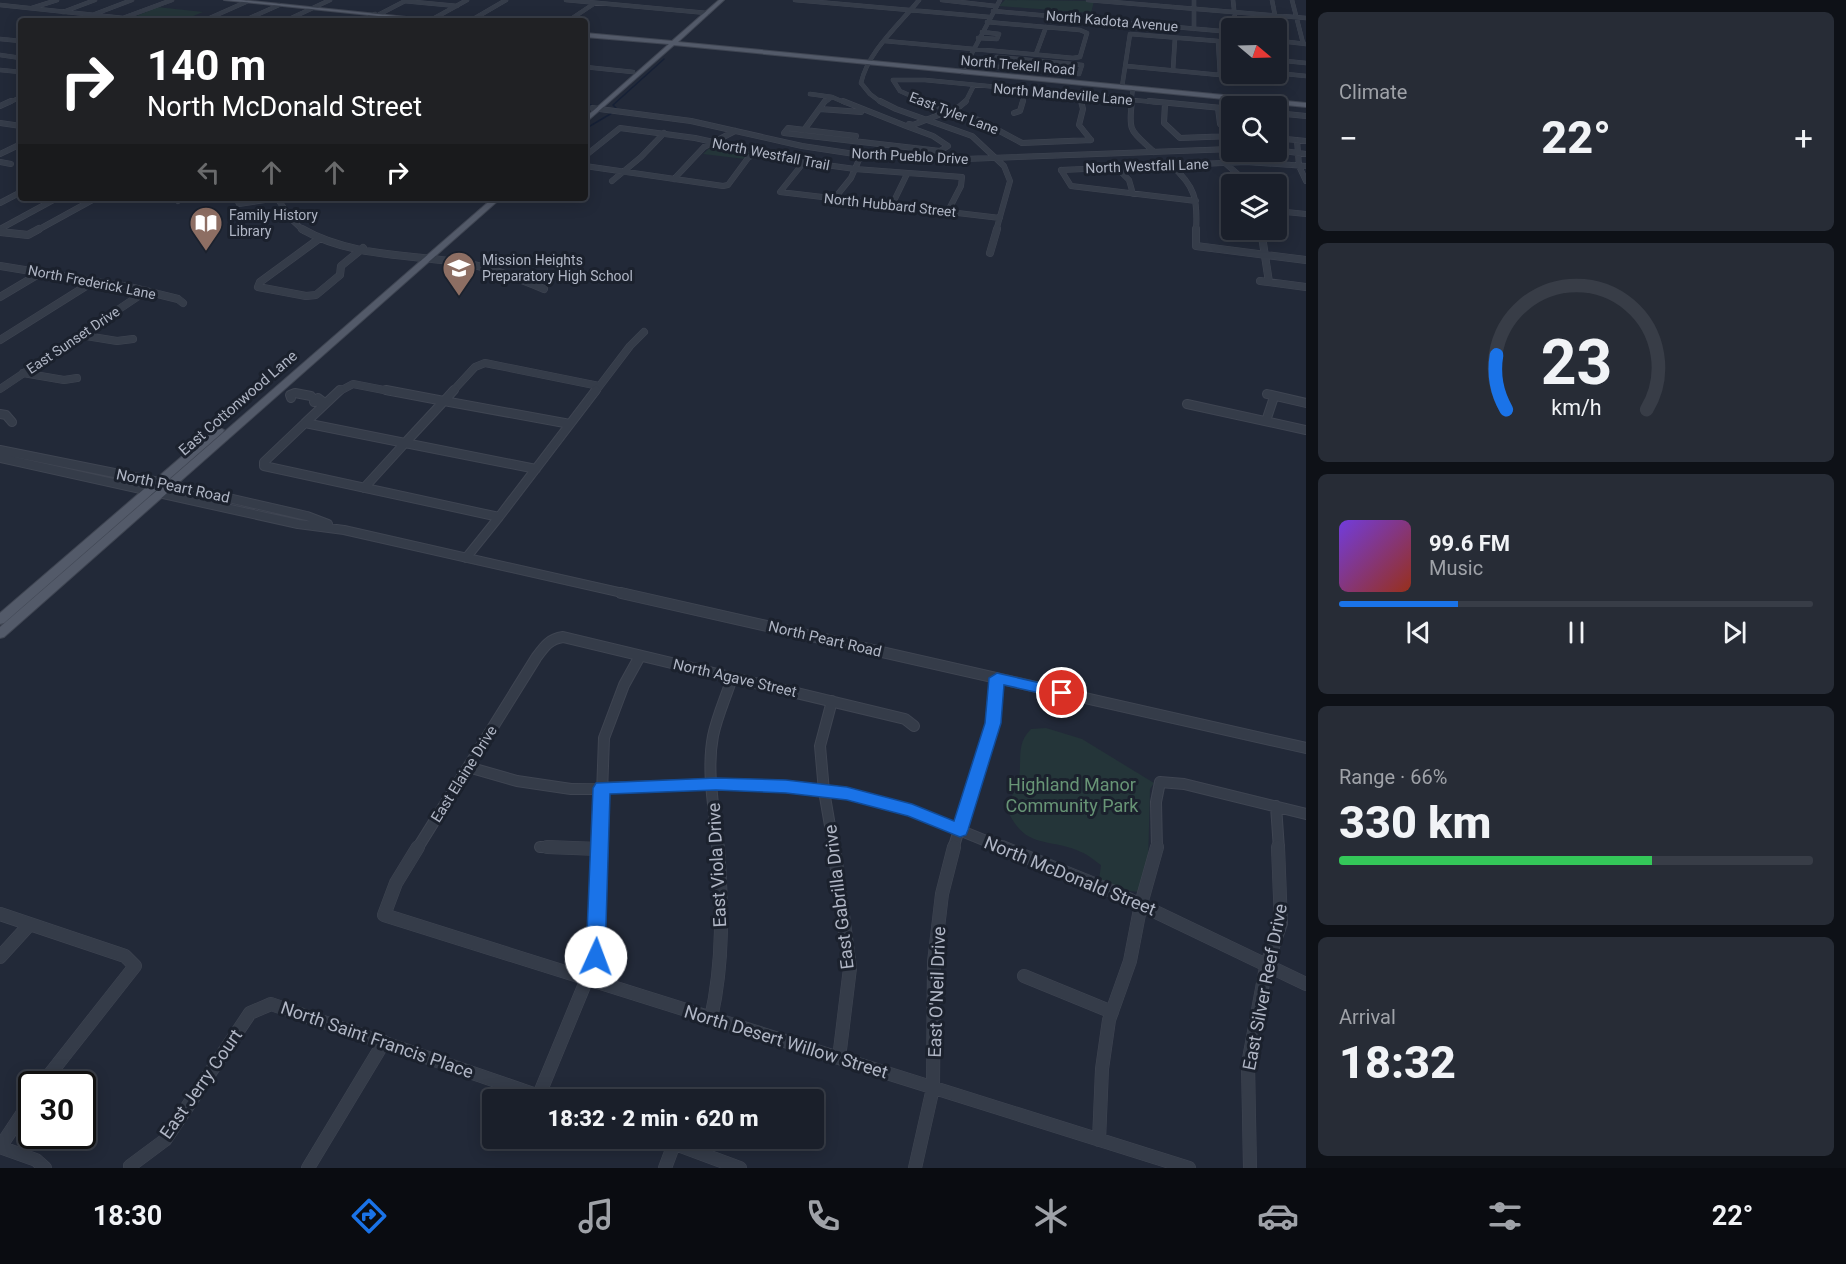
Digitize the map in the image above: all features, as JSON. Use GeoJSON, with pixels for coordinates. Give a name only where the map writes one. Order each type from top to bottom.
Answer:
{"type":"FeatureCollection","features":[{"type":"Feature","properties":{"kind":"main road"},"geometry":{"type":"LineString","coordinates":[[226,0],[400,18]]}},
{"type":"Feature","properties":{"kind":"main road"},"geometry":{"type":"LineString","coordinates":[[588,112],[722,0]]}},
{"type":"Feature","properties":{"kind":"main road","name":"North Trekell Road"},"geometry":{"type":"LineString","coordinates":[[588,35],[1306,105]]}},
{"type":"Feature","properties":{"kind":"main road"},"geometry":{"type":"LineString","coordinates":[[588,117],[633,72],[646,64]]}},
{"type":"Feature","properties":{"kind":"main road","name":"East Cottonwood Lane"},"geometry":{"type":"LineString","coordinates":[[0,620],[276,392],[486,201]]}},
{"type":"Feature","properties":{"kind":"main road","name":"East Cottonwood Lane"},"geometry":{"type":"LineString","coordinates":[[0,634],[159,488],[425,257],[493,201]]}},
{"type":"Feature","properties":{"kind":"street"},"geometry":{"type":"LineString","coordinates":[[30,9],[57,0]]}},
{"type":"Feature","properties":{"kind":"street"},"geometry":{"type":"LineString","coordinates":[[61,12],[95,0]]}},
{"type":"Feature","properties":{"kind":"street"},"geometry":{"type":"LineString","coordinates":[[92,16],[132,0]]}},
{"type":"Feature","properties":{"kind":"street"},"geometry":{"type":"LineString","coordinates":[[0,5],[123,18],[172,0]]}},
{"type":"Feature","properties":{"kind":"street"},"geometry":{"type":"LineString","coordinates":[[291,18],[330,0]]}},
{"type":"Feature","properties":{"kind":"street"},"geometry":{"type":"LineString","coordinates":[[431,4],[438,0]]}},
{"type":"Feature","properties":{"kind":"street"},"geometry":{"type":"LineString","coordinates":[[435,18],[468,0]]}},
{"type":"Feature","properties":{"kind":"street"},"geometry":{"type":"LineString","coordinates":[[475,18],[507,0]]}},
{"type":"Feature","properties":{"kind":"street"},"geometry":{"type":"LineString","coordinates":[[566,0],[707,13]]}},
{"type":"Feature","properties":{"kind":"street"},"geometry":{"type":"LineString","coordinates":[[795,0],[912,10],[1080,30],[1088,33],[1080,57],[885,41]]}},
{"type":"Feature","properties":{"kind":"street"},"geometry":{"type":"LineString","coordinates":[[919,0],[912,10],[897,23],[861,76],[861,82],[869,94],[894,108],[974,137],[1010,175],[990,253]]}},
{"type":"Feature","properties":{"kind":"street","name":"North Kadota Avenue"},"geometry":{"type":"LineString","coordinates":[[941,0],[994,8],[1221,31]]}},
{"type":"Feature","properties":{"kind":"street"},"geometry":{"type":"LineString","coordinates":[[962,72],[972,49],[1000,0]]}},
{"type":"Feature","properties":{"kind":"street"},"geometry":{"type":"LineString","coordinates":[[1088,0],[1155,3],[1194,9],[1306,18]]}},
{"type":"Feature","properties":{"kind":"street"},"geometry":{"type":"LineString","coordinates":[[1194,0],[1194,29]]}},
{"type":"Feature","properties":{"kind":"street"},"geometry":{"type":"LineString","coordinates":[[1233,0],[1235,18]]}},
{"type":"Feature","properties":{"kind":"street"},"geometry":{"type":"LineString","coordinates":[[1272,0],[1275,18]]}},
{"type":"Feature","properties":{"kind":"street"},"geometry":{"type":"LineString","coordinates":[[1287,42],[1305,44],[1292,0]]}},
{"type":"Feature","properties":{"kind":"street"},"geometry":{"type":"LineString","coordinates":[[369,18],[406,1],[457,6]]}},
{"type":"Feature","properties":{"kind":"street"},"geometry":{"type":"LineString","coordinates":[[1111,21],[1115,1]]}},
{"type":"Feature","properties":{"kind":"street"},"geometry":{"type":"LineString","coordinates":[[210,18],[246,2]]}},
{"type":"Feature","properties":{"kind":"street"},"geometry":{"type":"LineString","coordinates":[[572,18],[595,3]]}},
{"type":"Feature","properties":{"kind":"street"},"geometry":{"type":"LineString","coordinates":[[1151,24],[1155,3]]}},
{"type":"Feature","properties":{"kind":"street"},"geometry":{"type":"LineString","coordinates":[[659,8],[665,4]]}},
{"type":"Feature","properties":{"kind":"street"},"geometry":{"type":"LineString","coordinates":[[250,18],[279,5]]}},
{"type":"Feature","properties":{"kind":"street"},"geometry":{"type":"LineString","coordinates":[[1035,54],[1046,27]]}},
{"type":"Feature","properties":{"kind":"street"},"geometry":{"type":"LineString","coordinates":[[978,38],[997,39],[999,34],[982,32]]}},
{"type":"Feature","properties":{"kind":"street"},"geometry":{"type":"LineString","coordinates":[[1122,87],[1130,34],[1218,41],[1221,75],[1126,66]]}},
{"type":"Feature","properties":{"kind":"street"},"geometry":{"type":"LineString","coordinates":[[1173,70],[1175,38]]}},
{"type":"Feature","properties":{"kind":"street"},"geometry":{"type":"LineString","coordinates":[[0,39],[18,41]]}},
{"type":"Feature","properties":{"kind":"street"},"geometry":{"type":"LineString","coordinates":[[0,55],[18,57]]}},
{"type":"Feature","properties":{"kind":"street"},"geometry":{"type":"LineString","coordinates":[[0,61],[11,56]]}},
{"type":"Feature","properties":{"kind":"street"},"geometry":{"type":"LineString","coordinates":[[997,57],[1082,65],[1079,74],[993,66],[995,61],[997,57]]}},
{"type":"Feature","properties":{"kind":"street"},"geometry":{"type":"LineString","coordinates":[[968,59],[995,61]]}},
{"type":"Feature","properties":{"kind":"street"},"geometry":{"type":"LineString","coordinates":[[1041,70],[1044,61]]}},
{"type":"Feature","properties":{"kind":"street"},"geometry":{"type":"LineString","coordinates":[[1287,61],[1306,63]]}},
{"type":"Feature","properties":{"kind":"street"},"geometry":{"type":"LineString","coordinates":[[588,67],[633,72]]}},
{"type":"Feature","properties":{"kind":"street"},"geometry":{"type":"LineString","coordinates":[[0,70],[18,72]]}},
{"type":"Feature","properties":{"kind":"street"},"geometry":{"type":"LineString","coordinates":[[1287,75],[1306,76]]}},
{"type":"Feature","properties":{"kind":"street","name":"North Mandeville Lane"},"geometry":{"type":"LineString","coordinates":[[895,78],[1221,108]]}},
{"type":"Feature","properties":{"kind":"street","name":"East Tyler Lane"},"geometry":{"type":"LineString","coordinates":[[895,78],[894,82],[900,91],[910,97],[990,124],[1022,143],[1091,140],[1079,125],[1083,109],[1080,95]]}},
{"type":"Feature","properties":{"kind":"street"},"geometry":{"type":"LineString","coordinates":[[907,126],[951,111],[966,102],[974,85]]}},
{"type":"Feature","properties":{"kind":"street"},"geometry":{"type":"LineString","coordinates":[[1133,88],[1129,125],[1131,130],[1154,152]]}},
{"type":"Feature","properties":{"kind":"street"},"geometry":{"type":"LineString","coordinates":[[1014,113],[1020,111],[1026,90]]}},
{"type":"Feature","properties":{"kind":"street"},"geometry":{"type":"LineString","coordinates":[[810,94],[832,98],[907,126],[933,136],[948,146],[940,150],[853,141],[784,133],[788,128],[856,136],[853,141]]}},
{"type":"Feature","properties":{"kind":"street"},"geometry":{"type":"LineString","coordinates":[[0,106],[18,98]]}},
{"type":"Feature","properties":{"kind":"street"},"geometry":{"type":"LineString","coordinates":[[804,130],[827,99],[832,98]]}},
{"type":"Feature","properties":{"kind":"street"},"geometry":{"type":"LineString","coordinates":[[1164,103],[1164,123],[1180,138],[1221,136]]}},
{"type":"Feature","properties":{"kind":"street","name":"North Pueblo Drive"},"geometry":{"type":"LineString","coordinates":[[596,108],[668,117],[802,146],[861,155],[935,159],[1221,149]]}},
{"type":"Feature","properties":{"kind":"street"},"geometry":{"type":"LineString","coordinates":[[1218,108],[1221,125]]}},
{"type":"Feature","properties":{"kind":"street"},"geometry":{"type":"LineString","coordinates":[[820,109],[854,113],[864,111]]}},
{"type":"Feature","properties":{"kind":"street"},"geometry":{"type":"LineString","coordinates":[[1287,114],[1306,116]]}},
{"type":"Feature","properties":{"kind":"street"},"geometry":{"type":"LineString","coordinates":[[8,124],[18,119]]}},
{"type":"Feature","properties":{"kind":"street"},"geometry":{"type":"LineString","coordinates":[[0,123],[18,126]]}},
{"type":"Feature","properties":{"kind":"street","name":"North Westfall Trail"},"geometry":{"type":"LineString","coordinates":[[588,153],[616,129],[712,142],[804,162],[907,174],[962,177],[961,186],[948,212]]}},
{"type":"Feature","properties":{"kind":"street"},"geometry":{"type":"LineString","coordinates":[[675,179],[704,147],[735,131]]}},
{"type":"Feature","properties":{"kind":"street"},"geometry":{"type":"LineString","coordinates":[[612,181],[664,134]]}},
{"type":"Feature","properties":{"kind":"street"},"geometry":{"type":"LineString","coordinates":[[1287,139],[1306,141]]}},
{"type":"Feature","properties":{"kind":"street"},"geometry":{"type":"LineString","coordinates":[[1297,140],[1299,166],[1306,181]]}},
{"type":"Feature","properties":{"kind":"street"},"geometry":{"type":"LineString","coordinates":[[0,154],[18,145]]}},
{"type":"Feature","properties":{"kind":"street"},"geometry":{"type":"LineString","coordinates":[[1287,152],[1306,154]]}},
{"type":"Feature","properties":{"kind":"street"},"geometry":{"type":"LineString","coordinates":[[588,166],[728,185],[748,158],[757,153]]}},
{"type":"Feature","properties":{"kind":"street"},"geometry":{"type":"LineString","coordinates":[[1101,154],[1129,180],[1133,194],[1196,201]]}},
{"type":"Feature","properties":{"kind":"street"},"geometry":{"type":"LineString","coordinates":[[834,199],[855,169],[861,155]]}},
{"type":"Feature","properties":{"kind":"street"},"geometry":{"type":"LineString","coordinates":[[0,162],[11,164]]}},
{"type":"Feature","properties":{"kind":"street","name":"North Hubbard Street"},"geometry":{"type":"LineString","coordinates":[[804,162],[780,192],[1000,218]]}},
{"type":"Feature","properties":{"kind":"street"},"geometry":{"type":"LineString","coordinates":[[1225,163],[1238,174]]}},
{"type":"Feature","properties":{"kind":"street","name":"North Westfall Lane"},"geometry":{"type":"LineString","coordinates":[[1133,194],[1071,186],[1060,170],[1225,163],[1306,166]]}},
{"type":"Feature","properties":{"kind":"street"},"geometry":{"type":"LineString","coordinates":[[1171,165],[1190,182],[1195,191],[1196,246],[1306,260]]}},
{"type":"Feature","properties":{"kind":"street"},"geometry":{"type":"LineString","coordinates":[[892,205],[907,174]]}},
{"type":"Feature","properties":{"kind":"street"},"geometry":{"type":"LineString","coordinates":[[0,194],[18,197]]}},
{"type":"Feature","properties":{"kind":"street"},"geometry":{"type":"LineString","coordinates":[[0,203],[18,194]]}},
{"type":"Feature","properties":{"kind":"street"},"geometry":{"type":"LineString","coordinates":[[0,230],[52,201]]}},
{"type":"Feature","properties":{"kind":"street"},"geometry":{"type":"LineString","coordinates":[[0,230],[24,236],[90,201]]}},
{"type":"Feature","properties":{"kind":"street"},"geometry":{"type":"LineString","coordinates":[[280,201],[294,223],[303,231],[320,238],[363,248],[470,264],[507,274],[544,289]]}},
{"type":"Feature","properties":{"kind":"street"},"geometry":{"type":"LineString","coordinates":[[1287,212],[1306,214]]}},
{"type":"Feature","properties":{"kind":"street"},"geometry":{"type":"LineString","coordinates":[[320,238],[260,282],[258,287],[306,296],[316,295],[334,281],[340,275],[341,266],[363,248]]}},
{"type":"Feature","properties":{"kind":"street"},"geometry":{"type":"LineString","coordinates":[[1262,240],[1269,282]]}},
{"type":"Feature","properties":{"kind":"street","name":"North Frederick Lane"},"geometry":{"type":"LineString","coordinates":[[0,266],[146,291],[178,299],[183,303]]}},
{"type":"Feature","properties":{"kind":"street"},"geometry":{"type":"LineString","coordinates":[[0,297],[42,272]]}},
{"type":"Feature","properties":{"kind":"street"},"geometry":{"type":"LineString","coordinates":[[0,340],[94,281]]}},
{"type":"Feature","properties":{"kind":"street"},"geometry":{"type":"LineString","coordinates":[[1260,281],[1306,287]]}},
{"type":"Feature","properties":{"kind":"street","name":"East Sunset Drive"},"geometry":{"type":"LineString","coordinates":[[0,389],[146,291]]}},
{"type":"Feature","properties":{"kind":"street"},"geometry":{"type":"LineString","coordinates":[[466,558],[630,346],[644,332]]}},
{"type":"Feature","properties":{"kind":"street"},"geometry":{"type":"LineString","coordinates":[[80,335],[117,341],[133,339]]}},
{"type":"Feature","properties":{"kind":"street"},"geometry":{"type":"LineString","coordinates":[[364,488],[475,367],[484,363],[599,386]]}},
{"type":"Feature","properties":{"kind":"street"},"geometry":{"type":"LineString","coordinates":[[23,373],[64,380],[77,378]]}},
{"type":"Feature","properties":{"kind":"street"},"geometry":{"type":"LineString","coordinates":[[276,392],[290,395],[295,393],[313,399],[353,384],[570,424]]}},
{"type":"Feature","properties":{"kind":"street"},"geometry":{"type":"LineString","coordinates":[[1266,421],[1270,396],[1306,403]]}},
{"type":"Feature","properties":{"kind":"street"},"geometry":{"type":"LineString","coordinates":[[313,399],[304,423],[264,462],[264,466],[499,517]]}},
{"type":"Feature","properties":{"kind":"street"},"geometry":{"type":"LineString","coordinates":[[1187,404],[1306,430]]}},
{"type":"Feature","properties":{"kind":"street"},"geometry":{"type":"LineString","coordinates":[[0,414],[6,415],[12,422]]}},
{"type":"Feature","properties":{"kind":"street"},"geometry":{"type":"LineString","coordinates":[[304,423],[536,469]]}},
{"type":"Feature","properties":{"kind":"street","name":"North Peart Road"},"geometry":{"type":"LineString","coordinates":[[0,450],[298,524],[344,530],[1306,748]]}},
{"type":"Feature","properties":{"kind":"street","name":"North Peart Road"},"geometry":{"type":"LineString","coordinates":[[0,458],[307,516],[344,530]]}},
{"type":"Feature","properties":{"kind":"street","name":"North Agave Street"},"geometry":{"type":"LineString","coordinates":[[554,638],[563,637],[832,701],[905,719],[914,726]]}},
{"type":"Feature","properties":{"kind":"street","name":"East Elaine Drive"},"geometry":{"type":"LineString","coordinates":[[384,915],[396,883],[536,658],[554,638]]}},
{"type":"Feature","properties":{"kind":"street"},"geometry":{"type":"LineString","coordinates":[[548,1089],[596,957],[604,738],[624,685],[640,656]]}},
{"type":"Feature","properties":{"kind":"street","name":"East Viola Drive"},"geometry":{"type":"LineString","coordinates":[[711,1018],[719,991],[722,960],[712,784],[712,742],[732,678]]}},
{"type":"Feature","properties":{"kind":"street","name":"East O'Neil Drive"},"geometry":{"type":"LineString","coordinates":[[915,1168],[933,1088],[934,962],[942,894],[993,723],[997,678]]}},
{"type":"Feature","properties":{"kind":"street","name":"East Gabrilla Drive"},"geometry":{"type":"LineString","coordinates":[[832,701],[820,746],[824,791],[850,968],[839,1058]]}},
{"type":"Feature","properties":{"kind":"street","name":"North McDonald Street"},"geometry":{"type":"LineString","coordinates":[[468,768],[517,781],[571,789],[712,784],[786,786],[847,793],[912,811],[1141,904],[1266,967],[1306,984]]}},
{"type":"Feature","properties":{"kind":"street"},"geometry":{"type":"LineString","coordinates":[[1099,1140],[1102,1069],[1112,1012],[1130,962],[1141,904],[1156,851],[1156,802],[1160,782],[1184,784],[1306,814]]}},
{"type":"Feature","properties":{"kind":"street","name":"East Silver Reef Drive"},"geometry":{"type":"LineString","coordinates":[[1250,1168],[1248,1064],[1266,967],[1281,923],[1282,906],[1275,806]]}},
{"type":"Feature","properties":{"kind":"street"},"geometry":{"type":"LineString","coordinates":[[540,847],[599,849]]}},
{"type":"Feature","properties":{"kind":"street"},"geometry":{"type":"LineString","coordinates":[[0,914],[125,956],[135,966],[52,1071]]}},
{"type":"Feature","properties":{"kind":"street","name":"North Desert Willow Street"},"geometry":{"type":"LineString","coordinates":[[384,915],[1189,1168]]}},
{"type":"Feature","properties":{"kind":"street"},"geometry":{"type":"LineString","coordinates":[[0,957],[30,924]]}},
{"type":"Feature","properties":{"kind":"street"},"geometry":{"type":"LineString","coordinates":[[1024,976],[1112,1012]]}},
{"type":"Feature","properties":{"kind":"street","name":"North Saint Francis Place"},"geometry":{"type":"LineString","coordinates":[[271,1004],[522,1089]]}},
{"type":"Feature","properties":{"kind":"street","name":"East Jerry Court"},"geometry":{"type":"LineString","coordinates":[[130,1166],[165,1140],[250,1013],[271,1004]]}},
{"type":"Feature","properties":{"kind":"street"},"geometry":{"type":"LineString","coordinates":[[308,1168],[384,1042]]}},
{"type":"Feature","properties":{"kind":"street"},"geometry":{"type":"LineString","coordinates":[[18,1119],[0,1147],[36,1160],[45,1168]]}},
{"type":"Feature","properties":{"kind":"street"},"geometry":{"type":"LineString","coordinates":[[665,1168],[672,1149]]}},
{"type":"Feature","properties":{"kind":"street"},"geometry":{"type":"LineString","coordinates":[[688,1149],[740,1168]]}},
{"type":"Feature","properties":{"kind":"green space"},"geometry":{"type":"Polygon","coordinates":[[[1005,0],[1094,1],[1091,13],[999,6],[1005,0]]]}},
{"type":"Feature","properties":{"kind":"green space"},"geometry":{"type":"Polygon","coordinates":[[[157,7],[203,12],[188,18],[132,18],[157,7]]]}},
{"type":"Feature","properties":{"kind":"green space"},"geometry":{"type":"Polygon","coordinates":[[[714,144],[753,153],[745,159],[703,154],[714,144]]]}},
{"type":"Feature","properties":{"kind":"green space","name":"Highland Manor Community Park"},"geometry":{"type":"Polygon","coordinates":[[[1046,728],[1082,739],[1154,783],[1150,789],[1148,864],[1139,892],[1129,891],[1099,880],[1101,865],[1089,856],[1030,837],[1014,822],[1007,809],[1019,778],[1023,740],[1031,729],[1046,728]]]}},
{"type":"Feature","properties":{"kind":"waterway"},"geometry":{"type":"LineString","coordinates":[[617,109],[613,105],[664,59]]}},
{"type":"Feature","properties":{"kind":"waterway"},"geometry":{"type":"LineString","coordinates":[[588,127],[612,113]]}},
{"type":"Feature","properties":{"kind":"place","name":"Family History Library"},"geometry":{"type":"Point","coordinates":[206,252]}},
{"type":"Feature","properties":{"kind":"place","name":"Mission Heights Preparatory High School"},"geometry":{"type":"Point","coordinates":[459,297]}},
{"type":"Feature","properties":{"kind":"route"},"geometry":{"type":"LineString","coordinates":[[596,957],[602,788],[716,784],[786,786],[847,793],[912,811],[960,830],[993,723],[997,678],[1062,693]]}}]}
